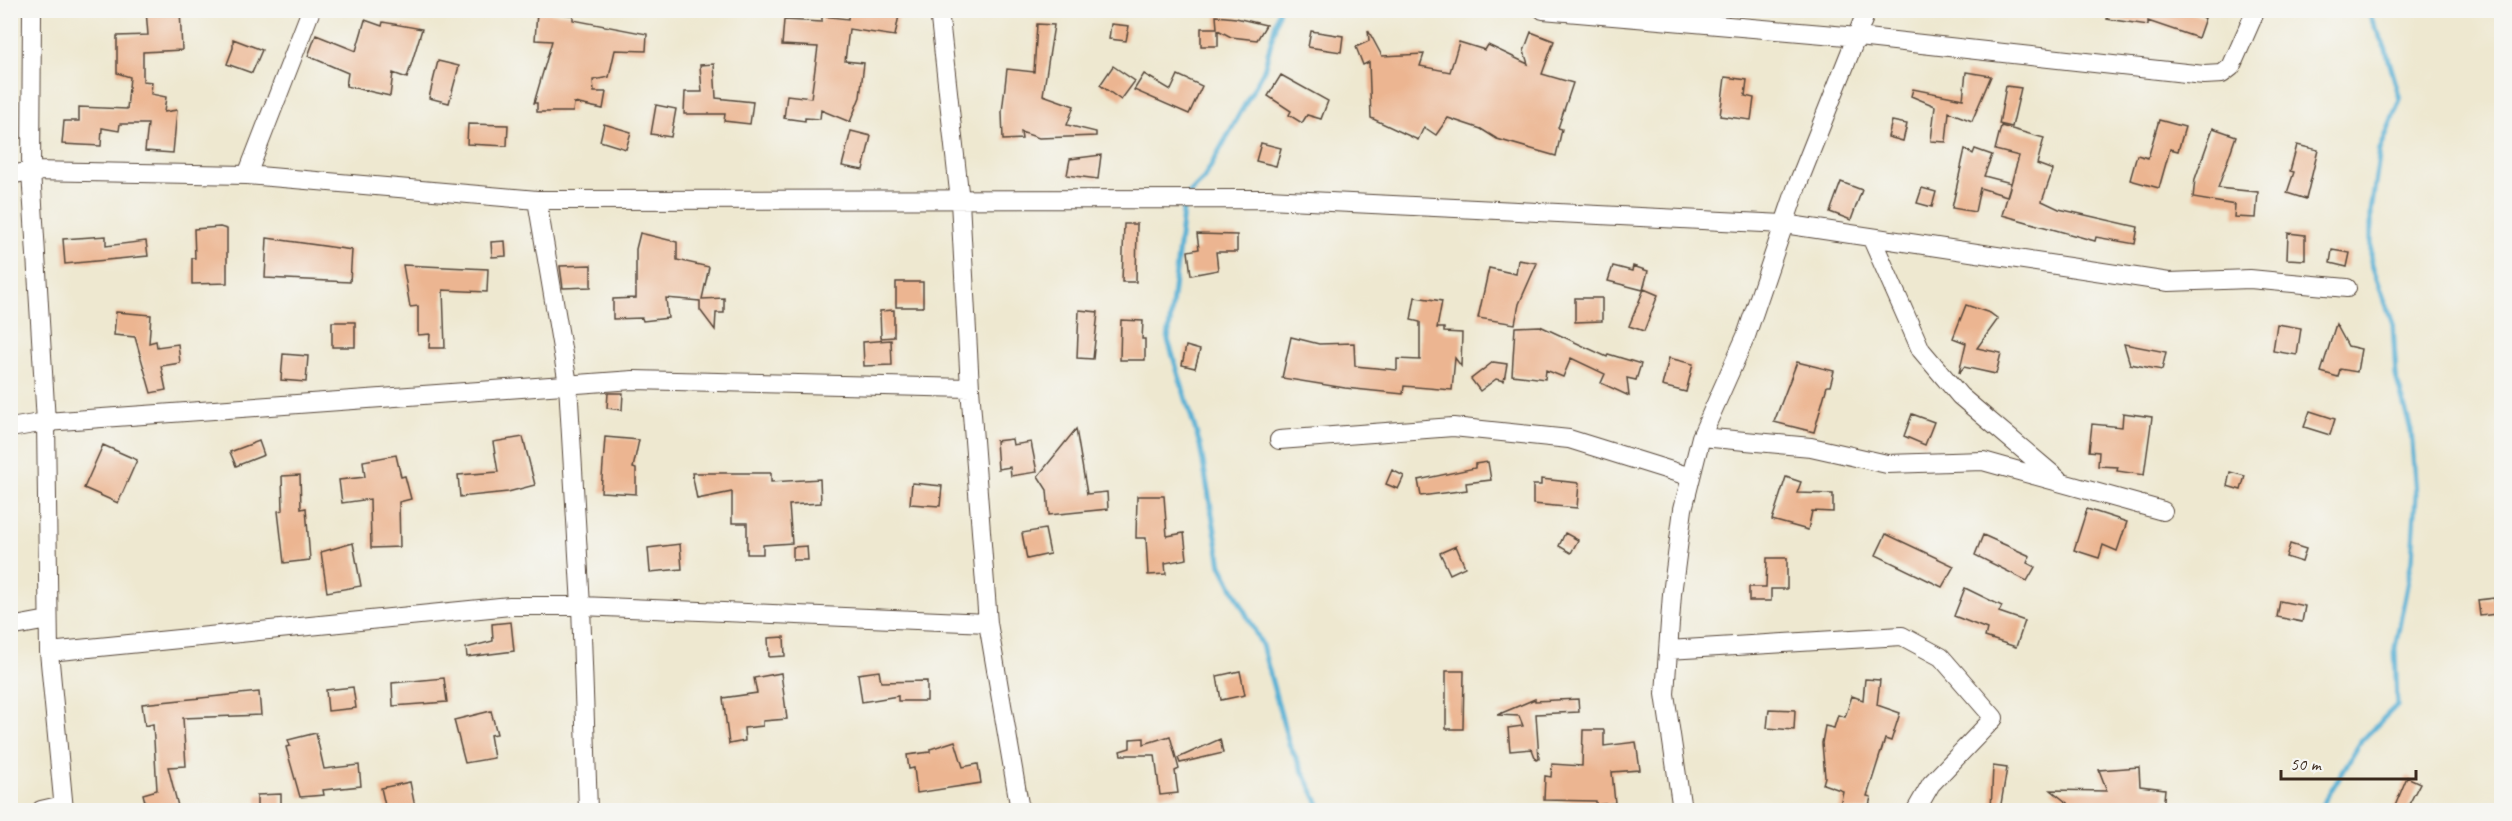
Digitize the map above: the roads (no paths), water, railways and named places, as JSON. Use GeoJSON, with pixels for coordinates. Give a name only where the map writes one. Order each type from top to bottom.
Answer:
{"type":"FeatureCollection","features":[{"type":"Feature","properties":{"kind":"street"},"geometry":{"type":"LineString","coordinates":[[32,10],[31,171],[46,422],[49,652],[63,808],[41,810]]}},
{"type":"Feature","properties":{"kind":"street"},"geometry":{"type":"LineString","coordinates":[[247,175],[311,10]]}},
{"type":"Feature","properties":{"kind":"street"},"geometry":{"type":"LineString","coordinates":[[939,10],[960,201],[970,388],[988,623],[1020,810]]}},
{"type":"Feature","properties":{"kind":"street"},"geometry":{"type":"LineString","coordinates":[[1543,10],[1858,37],[2204,75],[2222,74],[2232,68],[2256,10]]}},
{"type":"Feature","properties":{"kind":"street"},"geometry":{"type":"LineString","coordinates":[[1682,810],[1665,694],[1683,509],[1701,437],[1746,336],[1784,224],[1867,10]]}},
{"type":"Feature","properties":{"kind":"street"},"geometry":{"type":"LineString","coordinates":[[10,175],[31,171],[247,175],[537,200],[1268,199],[1784,224],[2169,282],[2250,279],[2347,288]]}},
{"type":"Feature","properties":{"kind":"street"},"geometry":{"type":"LineString","coordinates":[[537,200],[568,384],[581,606],[588,810]]}},
{"type":"Feature","properties":{"kind":"street"},"geometry":{"type":"LineString","coordinates":[[1871,237],[1921,350],[1960,396],[2064,483]]}},
{"type":"Feature","properties":{"kind":"street"},"geometry":{"type":"LineString","coordinates":[[10,428],[46,422],[633,380],[970,388]]}},
{"type":"Feature","properties":{"kind":"street"},"geometry":{"type":"LineString","coordinates":[[1279,440],[1453,427],[1569,439],[1691,477]]}},
{"type":"Feature","properties":{"kind":"street"},"geometry":{"type":"LineString","coordinates":[[1701,437],[1810,447],[1887,464],[1983,461],[2163,511]]}},
{"type":"Feature","properties":{"kind":"street"},"geometry":{"type":"LineString","coordinates":[[49,652],[510,606],[581,606],[988,623]]}},
{"type":"Feature","properties":{"kind":"street"},"geometry":{"type":"LineString","coordinates":[[10,627],[48,621]]}},
{"type":"Feature","properties":{"kind":"street"},"geometry":{"type":"LineString","coordinates":[[1668,650],[1902,636],[1941,657],[1994,718],[1931,784],[1916,810]]}},
{"type":"Feature","properties":{"kind":"waterway"},"geometry":{"type":"LineString","coordinates":[[1188,195],[1203,180],[1264,70],[1279,10]]}},
{"type":"Feature","properties":{"kind":"waterway"},"geometry":{"type":"LineString","coordinates":[[2319,810],[2362,740],[2397,705],[2395,648],[2412,559],[2416,495],[2411,430],[2396,376],[2393,324],[2371,262],[2371,212],[2380,150],[2400,99],[2386,50],[2367,10]]}},
{"type":"Feature","properties":{"kind":"waterway"},"geometry":{"type":"LineString","coordinates":[[1184,203],[1168,340],[1200,445],[1221,565],[1262,645],[1289,744],[1322,810]]}}]}
